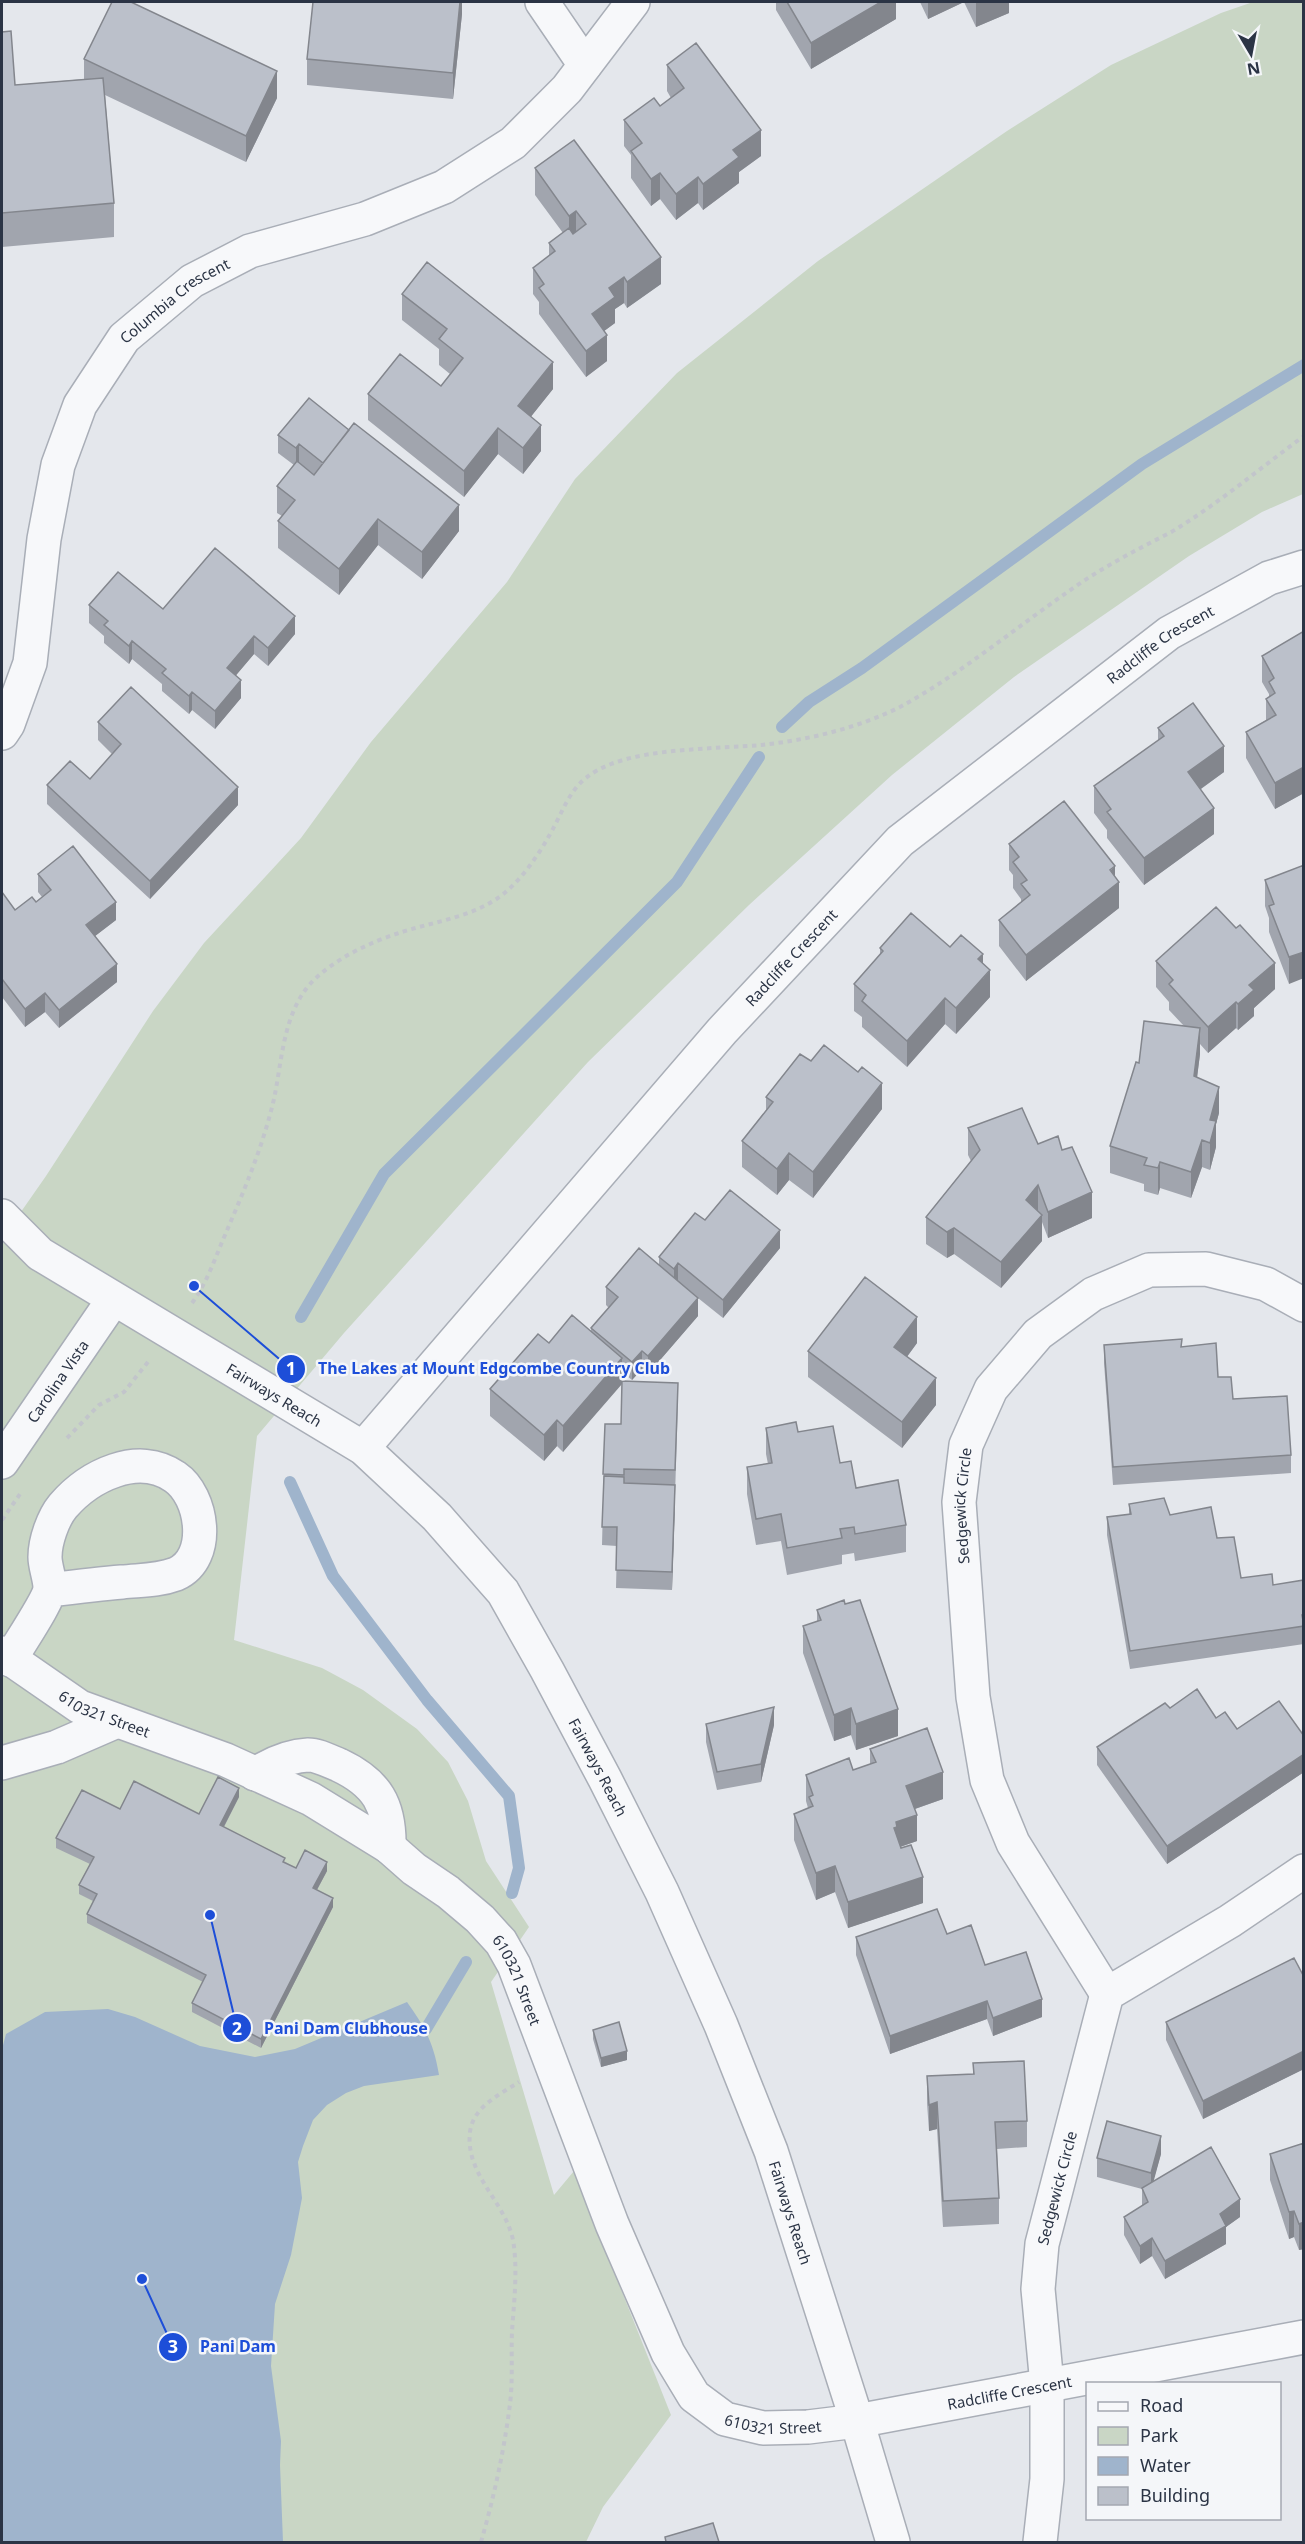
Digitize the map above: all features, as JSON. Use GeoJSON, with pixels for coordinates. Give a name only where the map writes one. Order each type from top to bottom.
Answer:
{"type":"FeatureCollection","features":[{"type":"Feature","properties":{"kind":"street"},"geometry":{"type":"LineString","coordinates":[[542,2],[585,65]]}},
{"type":"Feature","properties":{"kind":"street","name":"Columbia Crescent"},"geometry":{"type":"LineString","coordinates":[[2,733],[8,724],[30,663],[44,539],[58,465],[80,405],[124,338],[192,281],[250,251],[365,219],[444,187],[513,143],[567,89],[633,2]]}},
{"type":"Feature","properties":{"kind":"street","name":"Radcliffe Crescent"},"geometry":{"type":"LineString","coordinates":[[363,1448],[722,1031],[900,841],[1169,633],[1269,578],[1304,567]]}},
{"type":"Feature","properties":{"kind":"street","name":"Fairways Reach"},"geometry":{"type":"LineString","coordinates":[[2,1216],[40,1254],[169,1334],[363,1448],[437,1517],[502,1592],[548,1670],[605,1779],[671,1912],[721,2025],[771,2151],[893,2542]]}},
{"type":"Feature","properties":{"kind":"street","name":"Sedgewick Circle"},"geometry":{"type":"LineString","coordinates":[[1040,2542],[1047,2479],[1047,2385],[1038,2289],[1042,2244],[1107,1994],[1013,1843],[987,1780],[973,1697],[959,1502],[966,1445],[991,1389],[1038,1334],[1093,1294],[1149,1270],[1206,1269],[1266,1284],[1304,1305]]}},
{"type":"Feature","properties":{"kind":"street","name":"Carolina Vista"},"geometry":{"type":"LineString","coordinates":[[2,1462],[113,1300]]}},
{"type":"Feature","properties":{"kind":"street"},"geometry":{"type":"LineString","coordinates":[[6,1656],[50,1590],[45,1555],[52,1525],[62,1507],[87,1484],[114,1469],[153,1467],[176,1477],[193,1497],[201,1529],[196,1553],[178,1573],[152,1581],[50,1590]]}},
{"type":"Feature","properties":{"kind":"street","name":"610321 Street"},"geometry":{"type":"LineString","coordinates":[[6,1656],[80,1707],[226,1760],[311,1799],[389,1847],[480,1919],[501,1942],[519,1975],[612,2224],[668,2354],[694,2396],[724,2419],[763,2428],[808,2427],[857,2421]]}},
{"type":"Feature","properties":{"kind":"street"},"geometry":{"type":"LineString","coordinates":[[2,1763],[57,1747],[117,1721]]}},
{"type":"Feature","properties":{"kind":"street"},"geometry":{"type":"LineString","coordinates":[[255,1774],[284,1759],[311,1755],[352,1772],[362,1778],[382,1803],[390,1823],[389,1847]]}},
{"type":"Feature","properties":{"kind":"street"},"geometry":{"type":"LineString","coordinates":[[1107,1994],[1230,1921],[1304,1871]]}},
{"type":"Feature","properties":{"kind":"street","name":"Radcliffe Crescent"},"geometry":{"type":"LineString","coordinates":[[857,2421],[1304,2337]]}},
{"type":"Feature","properties":{"kind":"path"},"geometry":{"type":"LineString","coordinates":[[61,1444],[99,1405],[124,1392],[198,1294],[246,1187],[274,1100],[291,1018],[303,993],[319,976],[340,960],[378,941],[463,914],[496,899],[527,868],[540,850],[571,793],[585,777],[597,770],[624,760],[698,749],[794,740],[848,726],[899,707],[1004,638],[1071,589],[1113,563],[1177,530],[1304,436]]}},
{"type":"Feature","properties":{"kind":"path"},"geometry":{"type":"LineString","coordinates":[[2,1520],[26,1486]]}},
{"type":"Feature","properties":{"kind":"path"},"geometry":{"type":"LineString","coordinates":[[481,2542],[492,2506],[510,2402],[514,2263],[510,2226],[474,2167],[470,2132],[473,2118],[486,2103],[551,2062]]}},
{"type":"Feature","properties":{"kind":"green space"},"geometry":{"type":"Polygon","coordinates":[[[1253,2],[1303,2],[1303,494],[1262,512],[1189,556],[1014,677],[892,775],[749,905],[588,1062],[344,1333],[257,1436],[234,1640],[322,1668],[363,1690],[417,1729],[448,1762],[468,1801],[486,1861],[529,1927],[491,1982],[554,2195],[574,2171],[671,2415],[603,2507],[586,2542],[2,2542],[2,1239],[46,1176],[153,1011],[204,943],[301,838],[371,742],[507,582],[575,479],[677,373],[818,261],[1007,131],[1111,65],[1221,13],[1253,2]]]}},
{"type":"Feature","properties":{"kind":"water"},"geometry":{"type":"Polygon","coordinates":[[[407,2002],[428,2036],[439,2075],[364,2086],[346,2093],[327,2105],[313,2120],[298,2162],[302,2198],[291,2255],[275,2304],[271,2366],[281,2441],[283,2542],[2,2542],[2,2049],[6,2034],[45,2012],[108,2009],[135,2017],[200,2046],[255,2057],[295,2049],[407,2002]]]}},
{"type":"Feature","properties":{"kind":"building"},"geometry":{"type":"Polygon","coordinates":[[[112,2],[131,2],[277,71],[246,136],[84,59],[112,2]]]}},
{"type":"Feature","properties":{"kind":"building"},"geometry":{"type":"Polygon","coordinates":[[[313,2],[460,2],[453,73],[307,59],[313,2]]]}},
{"type":"Feature","properties":{"kind":"building"},"geometry":{"type":"Polygon","coordinates":[[[787,2],[881,2],[811,43],[787,2]]]}},
{"type":"Feature","properties":{"kind":"building"},"geometry":{"type":"Polygon","coordinates":[[[11,31],[15,85],[103,78],[114,203],[2,213],[2,32],[11,31]]]}},
{"type":"Feature","properties":{"kind":"building"},"geometry":{"type":"Polygon","coordinates":[[[696,43],[761,130],[733,150],[739,157],[703,184],[698,177],[676,194],[660,173],[651,179],[631,151],[642,143],[624,120],[654,98],[660,106],[684,88],[667,65],[696,43]]]}},
{"type":"Feature","properties":{"kind":"building"},"geometry":{"type":"Polygon","coordinates":[[[574,140],[661,257],[627,282],[624,277],[609,288],[615,297],[592,314],[607,335],[586,351],[539,288],[544,284],[533,268],[555,251],[549,243],[569,228],[573,234],[586,224],[576,211],[569,216],[535,168],[574,140]]]}},
{"type":"Feature","properties":{"kind":"building"},"geometry":{"type":"Polygon","coordinates":[[[427,262],[553,362],[518,406],[541,425],[523,448],[498,428],[464,471],[368,394],[400,354],[441,386],[463,358],[439,339],[447,329],[402,294],[427,262]]]}},
{"type":"Feature","properties":{"kind":"building"},"geometry":{"type":"Polygon","coordinates":[[[309,398],[349,430],[323,463],[299,444],[296,448],[278,435],[309,398]]]}},
{"type":"Feature","properties":{"kind":"building"},"geometry":{"type":"Polygon","coordinates":[[[354,423],[459,505],[422,552],[378,519],[339,569],[278,521],[295,500],[277,486],[297,461],[314,475],[354,423]]]}},
{"type":"Feature","properties":{"kind":"building"},"geometry":{"type":"Polygon","coordinates":[[[215,548],[295,616],[268,648],[254,636],[227,668],[241,680],[215,711],[192,692],[189,696],[162,673],[166,669],[132,641],[129,646],[104,625],[108,621],[89,605],[118,572],[163,609],[215,548]]]}},
{"type":"Feature","properties":{"kind":"building"},"geometry":{"type":"Polygon","coordinates":[[[1304,631],[1304,767],[1275,783],[1246,732],[1276,715],[1266,699],[1275,693],[1269,682],[1274,678],[1262,656],[1304,631]]]}},
{"type":"Feature","properties":{"kind":"building"},"geometry":{"type":"Polygon","coordinates":[[[131,687],[238,787],[150,881],[47,785],[70,761],[90,779],[121,744],[98,722],[131,687]]]}},
{"type":"Feature","properties":{"kind":"building"},"geometry":{"type":"Polygon","coordinates":[[[1193,703],[1224,746],[1188,772],[1214,808],[1144,858],[1107,812],[1111,809],[1094,786],[1164,736],[1158,728],[1193,703]]]}},
{"type":"Feature","properties":{"kind":"building"},"geometry":{"type":"Polygon","coordinates":[[[1064,801],[1115,866],[1110,870],[1119,882],[1026,955],[999,920],[1030,895],[1021,884],[1027,880],[1013,862],[1019,857],[1009,844],[1064,801]]]}},
{"type":"Feature","properties":{"kind":"building"},"geometry":{"type":"Polygon","coordinates":[[[73,846],[116,902],[86,925],[117,964],[59,1010],[45,993],[25,1009],[2,979],[2,892],[15,910],[32,897],[36,902],[51,890],[38,874],[73,846]]]}},
{"type":"Feature","properties":{"kind":"building"},"geometry":{"type":"Polygon","coordinates":[[[1304,865],[1304,952],[1289,957],[1269,906],[1274,904],[1265,880],[1304,865]]]}},
{"type":"Feature","properties":{"kind":"building"},"geometry":{"type":"Polygon","coordinates":[[[1216,907],[1236,928],[1240,925],[1275,963],[1249,985],[1254,990],[1238,1004],[1236,1002],[1208,1027],[1169,984],[1173,980],[1156,961],[1216,907]]]}},
{"type":"Feature","properties":{"kind":"building"},"geometry":{"type":"Polygon","coordinates":[[[911,913],[950,947],[961,935],[983,954],[978,959],[990,970],[956,1008],[945,998],[907,1041],[862,1001],[866,995],[854,984],[883,951],[880,948],[911,913]]]}},
{"type":"Feature","properties":{"kind":"building"},"geometry":{"type":"Polygon","coordinates":[[[1144,1021],[1200,1028],[1194,1076],[1219,1087],[1210,1120],[1216,1121],[1210,1143],[1202,1140],[1191,1172],[1160,1162],[1158,1168],[1144,1165],[1147,1158],[1110,1146],[1136,1062],[1139,1063],[1144,1021]]]}},
{"type":"Feature","properties":{"kind":"building"},"geometry":{"type":"Polygon","coordinates":[[[824,1045],[858,1072],[862,1067],[882,1083],[813,1172],[789,1153],[777,1169],[742,1141],[773,1102],[766,1097],[800,1054],[811,1061],[824,1045]]]}},
{"type":"Feature","properties":{"kind":"building"},"geometry":{"type":"Polygon","coordinates":[[[1022,1108],[1038,1144],[1058,1136],[1062,1150],[1072,1147],[1092,1192],[1048,1212],[1038,1185],[1026,1200],[1042,1215],[1001,1262],[954,1228],[947,1232],[926,1217],[980,1150],[968,1128],[1022,1108]]]}},
{"type":"Feature","properties":{"kind":"building"},"geometry":{"type":"Polygon","coordinates":[[[730,1190],[780,1230],[723,1300],[678,1263],[674,1269],[659,1257],[695,1213],[705,1220],[730,1190]]]}},
{"type":"Feature","properties":{"kind":"building"},"geometry":{"type":"Polygon","coordinates":[[[639,1248],[698,1298],[648,1356],[642,1351],[632,1362],[591,1328],[618,1297],[606,1287],[639,1248]]]}},
{"type":"Feature","properties":{"kind":"building"},"geometry":{"type":"Polygon","coordinates":[[[865,1277],[917,1317],[894,1347],[936,1378],[902,1422],[808,1351],[865,1277]]]}},
{"type":"Feature","properties":{"kind":"building"},"geometry":{"type":"Polygon","coordinates":[[[572,1315],[622,1358],[563,1426],[557,1420],[544,1435],[490,1389],[538,1334],[549,1343],[572,1315]]]}},
{"type":"Feature","properties":{"kind":"building"},"geometry":{"type":"Polygon","coordinates":[[[1182,1339],[1181,1347],[1216,1343],[1218,1377],[1231,1377],[1233,1399],[1287,1396],[1291,1455],[1113,1467],[1104,1345],[1182,1339]]]}},
{"type":"Feature","properties":{"kind":"building"},"geometry":{"type":"Polygon","coordinates":[[[622,1381],[678,1383],[675,1470],[624,1469],[624,1475],[603,1474],[605,1424],[621,1424],[622,1381]]]}},
{"type":"Feature","properties":{"kind":"building"},"geometry":{"type":"Polygon","coordinates":[[[796,1422],[798,1432],[833,1426],[840,1463],[851,1461],[856,1488],[898,1480],[906,1525],[855,1534],[854,1527],[840,1529],[842,1538],[787,1548],[781,1514],[756,1519],[747,1467],[772,1463],[766,1428],[796,1422]]]}},
{"type":"Feature","properties":{"kind":"building"},"geometry":{"type":"Polygon","coordinates":[[[604,1476],[624,1477],[624,1483],[675,1485],[672,1572],[616,1570],[617,1527],[602,1527],[604,1476]]]}},
{"type":"Feature","properties":{"kind":"building"},"geometry":{"type":"Polygon","coordinates":[[[1164,1498],[1170,1515],[1211,1507],[1217,1538],[1234,1537],[1241,1578],[1272,1574],[1273,1585],[1304,1580],[1304,1615],[1302,1615],[1304,1626],[1130,1651],[1107,1517],[1131,1514],[1129,1504],[1164,1498]]]}},
{"type":"Feature","properties":{"kind":"building"},"geometry":{"type":"Polygon","coordinates":[[[844,1600],[845,1604],[860,1600],[898,1709],[856,1724],[851,1708],[834,1715],[803,1626],[821,1620],[817,1610],[844,1600]]]}},
{"type":"Feature","properties":{"kind":"building"},"geometry":{"type":"Polygon","coordinates":[[[1197,1689],[1216,1718],[1225,1712],[1237,1729],[1279,1701],[1304,1736],[1304,1754],[1167,1846],[1097,1747],[1165,1703],[1170,1708],[1197,1689]]]}},
{"type":"Feature","properties":{"kind":"building"},"geometry":{"type":"Polygon","coordinates":[[[774,1707],[761,1764],[717,1772],[706,1724],[774,1707]]]}},
{"type":"Feature","properties":{"kind":"building"},"geometry":{"type":"Polygon","coordinates":[[[927,1728],[943,1772],[906,1786],[917,1815],[896,1822],[897,1827],[894,1828],[901,1848],[911,1845],[923,1877],[848,1902],[835,1866],[816,1873],[794,1814],[813,1806],[809,1797],[813,1795],[806,1775],[849,1758],[853,1770],[876,1762],[870,1749],[927,1728]]]}},
{"type":"Feature","properties":{"kind":"building"},"geometry":{"type":"Polygon","coordinates":[[[218,1777],[239,1788],[220,1825],[285,1858],[283,1862],[296,1868],[305,1850],[327,1862],[313,1888],[333,1898],[261,2039],[192,2003],[206,1975],[87,1914],[97,1894],[79,1885],[94,1857],[56,1838],[82,1790],[120,1809],[134,1781],[199,1814],[218,1777]]]}},
{"type":"Feature","properties":{"kind":"building"},"geometry":{"type":"Polygon","coordinates":[[[937,1909],[947,1934],[971,1925],[985,1965],[1026,1952],[1042,1999],[993,2018],[987,2001],[890,2036],[856,1937],[937,1909]]]}},
{"type":"Feature","properties":{"kind":"building"},"geometry":{"type":"Polygon","coordinates":[[[1294,1958],[1304,1977],[1304,2051],[1203,2101],[1166,2022],[1294,1958]]]}},
{"type":"Feature","properties":{"kind":"building"},"geometry":{"type":"Polygon","coordinates":[[[619,2022],[627,2051],[601,2058],[593,2030],[619,2022]]]}},
{"type":"Feature","properties":{"kind":"building"},"geometry":{"type":"Polygon","coordinates":[[[1024,2061],[1027,2121],[995,2122],[999,2198],[943,2201],[937,2102],[929,2105],[927,2076],[974,2074],[973,2063],[1024,2061]]]}},
{"type":"Feature","properties":{"kind":"building"},"geometry":{"type":"Polygon","coordinates":[[[1107,2121],[1161,2136],[1151,2173],[1097,2158],[1107,2121]]]}},
{"type":"Feature","properties":{"kind":"building"},"geometry":{"type":"Polygon","coordinates":[[[1304,2143],[1304,2222],[1299,2224],[1294,2211],[1289,2212],[1270,2154],[1304,2143]]]}},
{"type":"Feature","properties":{"kind":"building"},"geometry":{"type":"Polygon","coordinates":[[[1211,2147],[1240,2199],[1220,2214],[1226,2226],[1165,2261],[1152,2238],[1140,2246],[1124,2217],[1148,2202],[1142,2188],[1211,2147]]]}},
{"type":"Feature","properties":{"kind":"building"},"geometry":{"type":"Polygon","coordinates":[[[713,2523],[719,2542],[666,2542],[665,2537],[713,2523]]]}},
{"type":"Feature","properties":{"kind":"waterway"},"geometry":{"type":"LineString","coordinates":[[782,727],[809,702],[862,668],[1142,464],[1304,365]]}},
{"type":"Feature","properties":{"kind":"waterway"},"geometry":{"type":"LineString","coordinates":[[301,1317],[384,1174],[677,882],[759,757]]}},
{"type":"Feature","properties":{"kind":"waterway"},"geometry":{"type":"LineString","coordinates":[[290,1482],[333,1576],[427,1700],[509,1796],[519,1868],[512,1893]]}},
{"type":"Feature","properties":{"kind":"waterway"},"geometry":{"type":"LineString","coordinates":[[413,2036],[426,2029],[466,1962]]}},
{"type":"Feature","properties":{"kind":"place","name":"The Lakes at Mount Edgcombe Country Club"},"geometry":{"type":"Point","coordinates":[194,1286]}},
{"type":"Feature","properties":{"kind":"place","name":"Pani Dam Clubhouse"},"geometry":{"type":"Point","coordinates":[210,1915]}},
{"type":"Feature","properties":{"kind":"place","name":"Pani Dam"},"geometry":{"type":"Point","coordinates":[142,2279]}}]}
